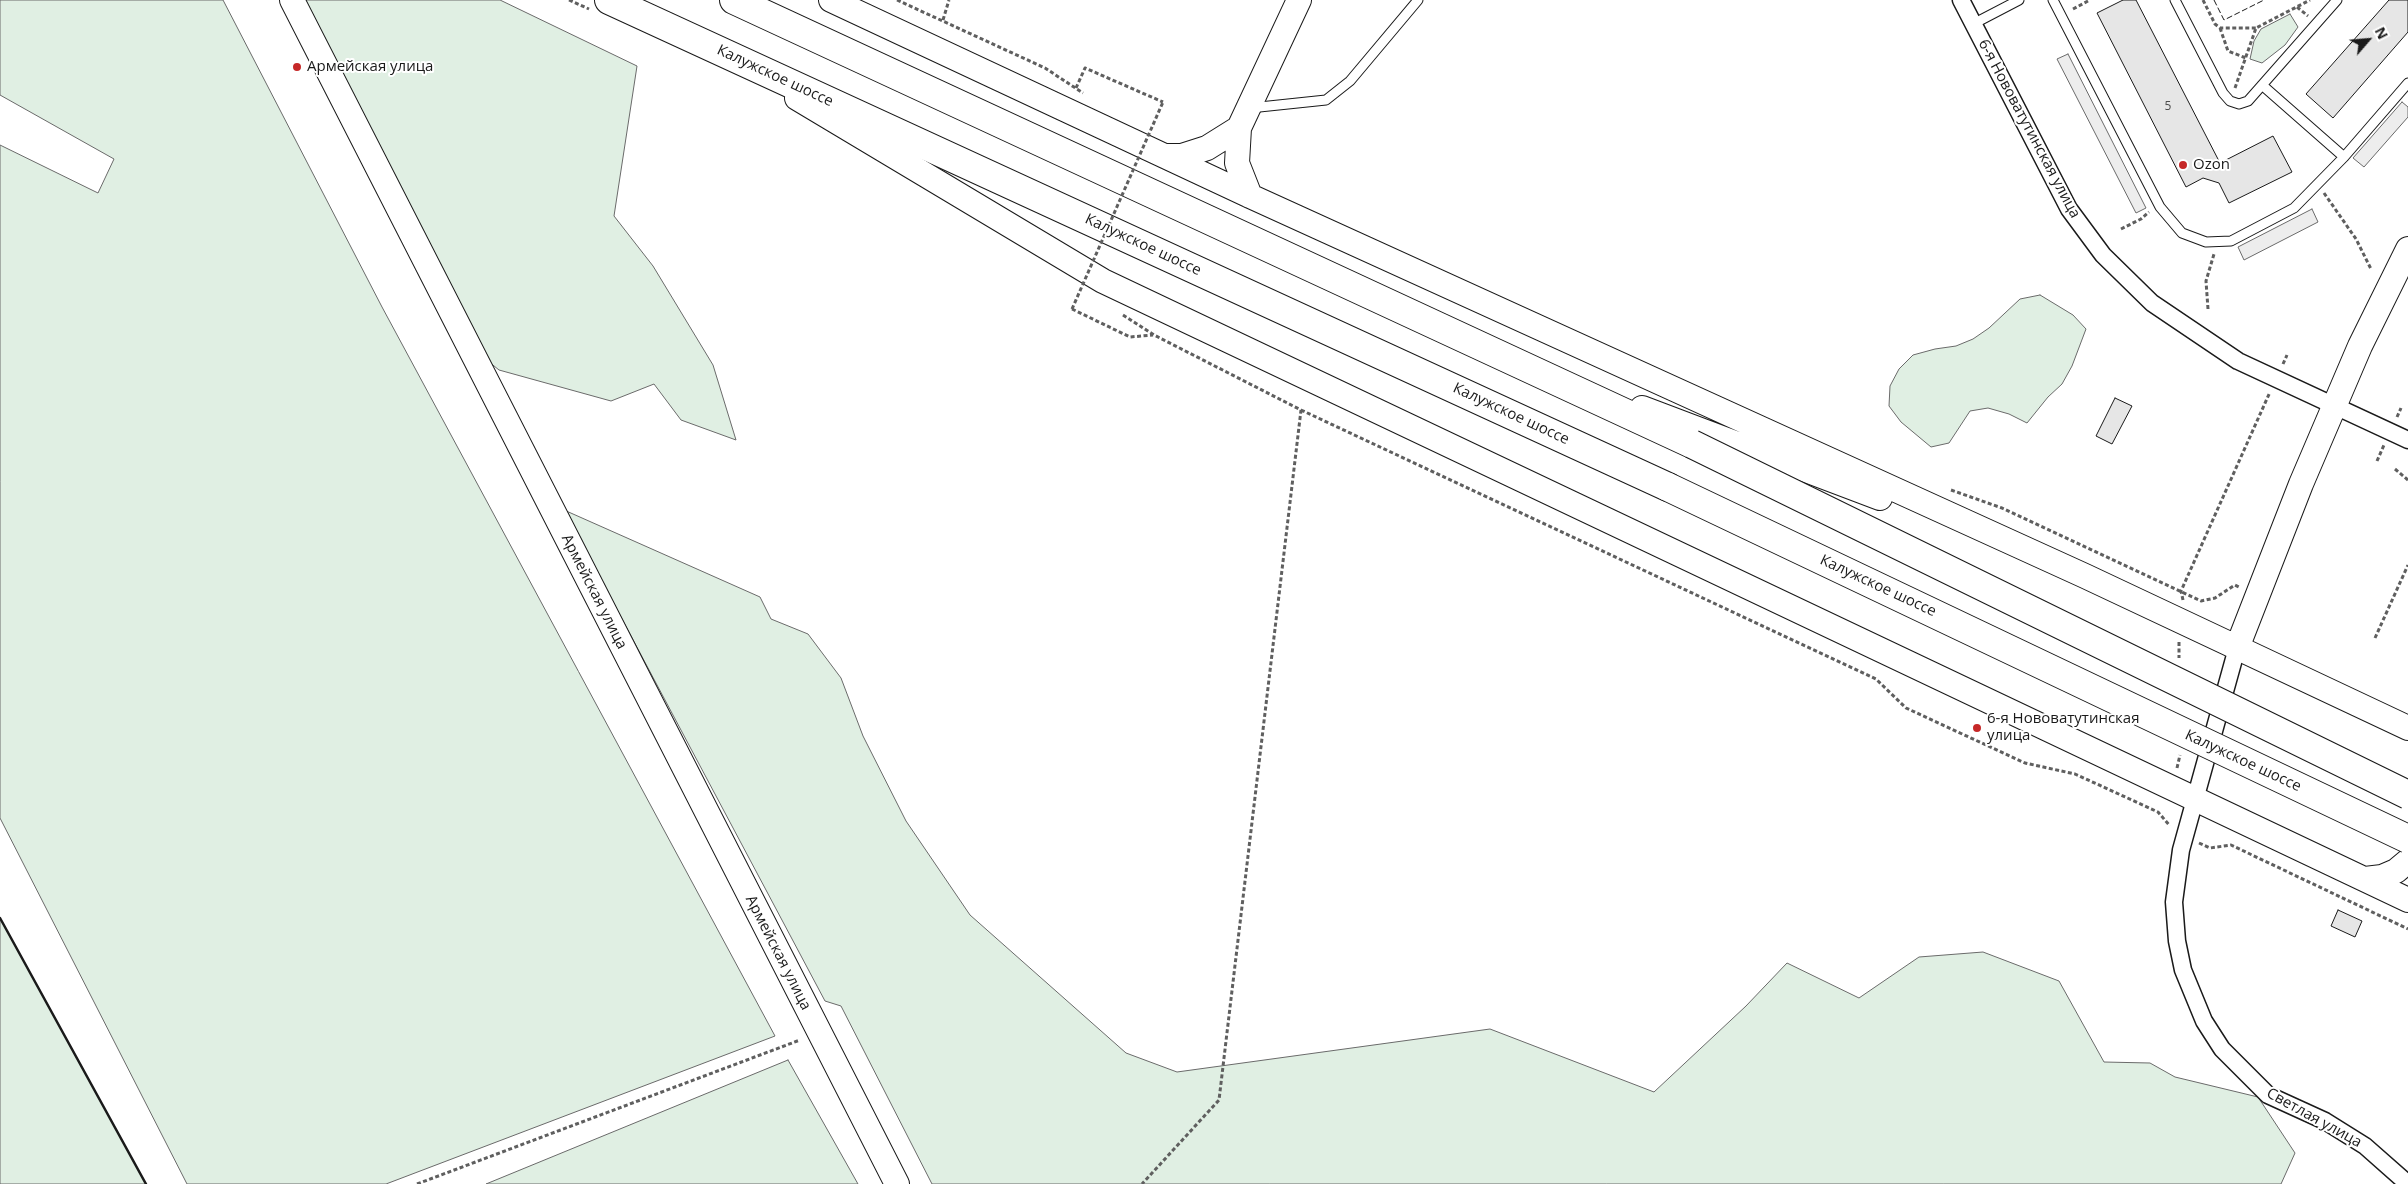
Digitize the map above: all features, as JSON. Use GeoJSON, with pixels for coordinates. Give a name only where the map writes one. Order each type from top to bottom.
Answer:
{"type":"FeatureCollection","features":[{"type":"Feature","properties":{"kind":"highway"},"geometry":{"type":"LineString","coordinates":[[734,0],[1692,444],[2408,795]]}},
{"type":"Feature","properties":{"kind":"highway","name":"Калужское шоссе"},"geometry":{"type":"LineString","coordinates":[[603,6],[714,48],[1668,486],[2408,839]]}},
{"type":"Feature","properties":{"kind":"street","name":"Армейская улица"},"geometry":{"type":"LineString","coordinates":[[292,0],[897,1184]]}},
{"type":"Feature","properties":{"kind":"street"},"geometry":{"type":"LineString","coordinates":[[752,0],[818,40]]}},
{"type":"Feature","properties":{"kind":"street"},"geometry":{"type":"LineString","coordinates":[[832,0],[1250,196],[2085,576],[2408,728]]}},
{"type":"Feature","properties":{"kind":"street"},"geometry":{"type":"LineString","coordinates":[[1250,196],[1237,163],[1243,118],[1299,0]]}},
{"type":"Feature","properties":{"kind":"street","name":"6-я Нововатутинская улица"},"geometry":{"type":"LineString","coordinates":[[1961,0],[2069,209],[2103,255],[2152,303],[2213,345],[2238,360],[2408,440]]}},
{"type":"Feature","properties":{"kind":"street"},"geometry":{"type":"LineString","coordinates":[[714,48],[1103,281],[2408,900]]}},
{"type":"Feature","properties":{"kind":"street"},"geometry":{"type":"LineString","coordinates":[[1165,156],[1182,156],[1207,148],[1243,118]]}},
{"type":"Feature","properties":{"kind":"street"},"geometry":{"type":"LineString","coordinates":[[2237,648],[2301,484],[2360,346],[2408,249]]}},
{"type":"Feature","properties":{"kind":"street"},"geometry":{"type":"LineString","coordinates":[[1480,347],[2085,576]]}},
{"type":"Feature","properties":{"kind":"street","name":"Светлая улица"},"geometry":{"type":"LineString","coordinates":[[2237,648],[2183,843],[2174,902],[2177,941],[2183,970],[2204,1021],[2222,1049],[2268,1095],[2324,1121],[2365,1146],[2408,1184]]}},
{"type":"Feature","properties":{"kind":"street"},"geometry":{"type":"LineString","coordinates":[[2365,879],[2382,877],[2396,871],[2408,861]]}},
{"type":"Feature","properties":{"kind":"lane"},"geometry":{"type":"LineString","coordinates":[[1243,118],[1270,108],[1326,100],[1350,81],[1418,0]]}},
{"type":"Feature","properties":{"kind":"lane"},"geometry":{"type":"LineString","coordinates":[[1973,24],[2019,0]]}},
{"type":"Feature","properties":{"kind":"lane"},"geometry":{"type":"LineString","coordinates":[[2053,0],[2156,201],[2182,232],[2206,242],[2231,241],[2294,208],[2344,157],[2408,83]]}},
{"type":"Feature","properties":{"kind":"lane"},"geometry":{"type":"LineString","coordinates":[[2175,0],[2223,93],[2230,102],[2239,104],[2248,101],[2337,0]]}},
{"type":"Feature","properties":{"kind":"lane"},"geometry":{"type":"LineString","coordinates":[[2323,0],[2328,10]]}},
{"type":"Feature","properties":{"kind":"lane"},"geometry":{"type":"LineString","coordinates":[[2262,85],[2344,157]]}},
{"type":"Feature","properties":{"kind":"path"},"geometry":{"type":"LineString","coordinates":[[569,0],[603,6]]}},
{"type":"Feature","properties":{"kind":"path"},"geometry":{"type":"LineString","coordinates":[[897,0],[1045,68],[1089,97]]}},
{"type":"Feature","properties":{"kind":"path"},"geometry":{"type":"LineString","coordinates":[[943,20],[949,0]]}},
{"type":"Feature","properties":{"kind":"path"},"geometry":{"type":"LineString","coordinates":[[2061,15],[2090,0]]}},
{"type":"Feature","properties":{"kind":"path"},"geometry":{"type":"LineString","coordinates":[[2203,0],[2215,24],[2220,28],[2228,52],[2246,58]]}},
{"type":"Feature","properties":{"kind":"path"},"geometry":{"type":"LineString","coordinates":[[2220,28],[2256,28],[2310,0]]}},
{"type":"Feature","properties":{"kind":"path"},"geometry":{"type":"LineString","coordinates":[[2230,102],[2256,28]]}},
{"type":"Feature","properties":{"kind":"path"},"geometry":{"type":"LineString","coordinates":[[1076,88],[1085,68],[1163,102],[1072,310],[1130,337],[1154,335]]}},
{"type":"Feature","properties":{"kind":"path"},"geometry":{"type":"LineString","coordinates":[[1148,127],[1157,131]]}},
{"type":"Feature","properties":{"kind":"path"},"geometry":{"type":"LineString","coordinates":[[2317,184],[2338,211],[2371,269]]}},
{"type":"Feature","properties":{"kind":"path"},"geometry":{"type":"LineString","coordinates":[[2121,230],[2144,217],[2156,201]]}},
{"type":"Feature","properties":{"kind":"path"},"geometry":{"type":"LineString","coordinates":[[2208,309],[2206,281],[2214,254],[2224,242]]}},
{"type":"Feature","properties":{"kind":"path"},"geometry":{"type":"LineString","coordinates":[[1078,288],[1087,293]]}},
{"type":"Feature","properties":{"kind":"path"},"geometry":{"type":"LineString","coordinates":[[1120,314],[1154,335],[1301,410],[1876,680],[1906,708],[2025,763],[2075,774],[2158,812],[2183,843],[2210,848],[2231,846],[2408,929]]}},
{"type":"Feature","properties":{"kind":"path"},"geometry":{"type":"LineString","coordinates":[[2258,595],[2235,585],[2222,595],[2201,601],[2181,591],[2265,403]]}},
{"type":"Feature","properties":{"kind":"path"},"geometry":{"type":"LineString","coordinates":[[1142,1184],[1219,1100],[1301,410]]}},
{"type":"Feature","properties":{"kind":"path"},"geometry":{"type":"LineString","coordinates":[[2395,469],[2408,480]]}},
{"type":"Feature","properties":{"kind":"path"},"geometry":{"type":"LineString","coordinates":[[2375,638],[2408,565]]}},
{"type":"Feature","properties":{"kind":"path"},"geometry":{"type":"LineString","coordinates":[[417,1184],[819,1033]]}},
{"type":"Feature","properties":{"kind":"green space"},"geometry":{"type":"Polygon","coordinates":[[[0,0],[223,0],[382,307],[775,1036],[386,1184],[187,1184],[0,818],[0,145],[98,193],[114,159],[0,95],[0,0]]]}},
{"type":"Feature","properties":{"kind":"green space"},"geometry":{"type":"Polygon","coordinates":[[[300,0],[500,0],[637,66],[614,216],[653,266],[713,365],[736,440],[681,420],[654,384],[611,401],[499,370],[472,348],[300,0]]]}},
{"type":"Feature","properties":{"kind":"green space"},"geometry":{"type":"Polygon","coordinates":[[[2290,14],[2298,27],[2285,45],[2262,63],[2250,59],[2254,41],[2261,29],[2290,14]]]}},
{"type":"Feature","properties":{"kind":"green space"},"geometry":{"type":"Polygon","coordinates":[[[2040,295],[2073,315],[2086,329],[2072,366],[2062,384],[2048,397],[2027,423],[2009,414],[1988,408],[1970,411],[1949,443],[1931,447],[1901,422],[1889,406],[1890,386],[1899,369],[1913,355],[1956,346],[1973,339],[1989,328],[2020,299],[2040,295]]]}},
{"type":"Feature","properties":{"kind":"green space"},"geometry":{"type":"Polygon","coordinates":[[[564,510],[760,597],[771,619],[808,634],[841,678],[863,736],[906,821],[970,915],[1126,1053],[1177,1072],[1490,1029],[1654,1092],[1746,1006],[1787,963],[1859,998],[1919,957],[1983,952],[2059,981],[2104,1062],[2150,1063],[2175,1077],[2258,1097],[2295,1153],[2281,1184],[932,1184],[841,1006],[825,1001],[564,510]]]}},
{"type":"Feature","properties":{"kind":"green space"},"geometry":{"type":"Polygon","coordinates":[[[0,918],[146,1184],[0,1184],[0,918]]]}},
{"type":"Feature","properties":{"kind":"green space"},"geometry":{"type":"Polygon","coordinates":[[[788,1060],[858,1184],[486,1184],[788,1060]]]}},
{"type":"Feature","properties":{"kind":"shaded area"},"geometry":{"type":"Polygon","coordinates":[[[2068,54],[2146,208],[2136,213],[2057,59],[2068,54]]]}},
{"type":"Feature","properties":{"kind":"shaded area"},"geometry":{"type":"Polygon","coordinates":[[[2402,102],[2408,107],[2408,117],[2364,167],[2353,158],[2402,102]]]}},
{"type":"Feature","properties":{"kind":"shaded area"},"geometry":{"type":"Polygon","coordinates":[[[2312,209],[2318,222],[2244,260],[2238,247],[2312,209]]]}},
{"type":"Feature","properties":{"kind":"building"},"geometry":{"type":"Polygon","coordinates":[[[2123,0],[2136,0],[2220,163],[2273,136],[2292,172],[2229,203],[2219,183],[2203,178],[2186,187],[2097,13],[2123,0]]]}},
{"type":"Feature","properties":{"kind":"building"},"geometry":{"type":"Polygon","coordinates":[[[2389,0],[2408,0],[2408,32],[2333,118],[2306,94],[2389,0]]]}},
{"type":"Feature","properties":{"kind":"building"},"geometry":{"type":"Polygon","coordinates":[[[2115,398],[2132,406],[2112,444],[2096,436],[2115,398]]]}},
{"type":"Feature","properties":{"kind":"building"},"geometry":{"type":"Polygon","coordinates":[[[2338,910],[2362,921],[2355,937],[2331,926],[2338,910]]]}},
{"type":"Feature","properties":{"kind":"fence"},"geometry":{"type":"LineString","coordinates":[[2214,0],[2224,20],[2264,0]]}},
{"type":"Feature","properties":{"kind":"wall"},"geometry":{"type":"LineString","coordinates":[[0,918],[146,1184]]}},
{"type":"Feature","properties":{"kind":"place","name":"Армейская улица"},"geometry":{"type":"Point","coordinates":[297,67]}},
{"type":"Feature","properties":{"kind":"place","name":"Ozon"},"geometry":{"type":"Point","coordinates":[2183,165]}},
{"type":"Feature","properties":{"kind":"place","name":"6-я Нововатутинская улица"},"geometry":{"type":"Point","coordinates":[1977,728]}}]}
